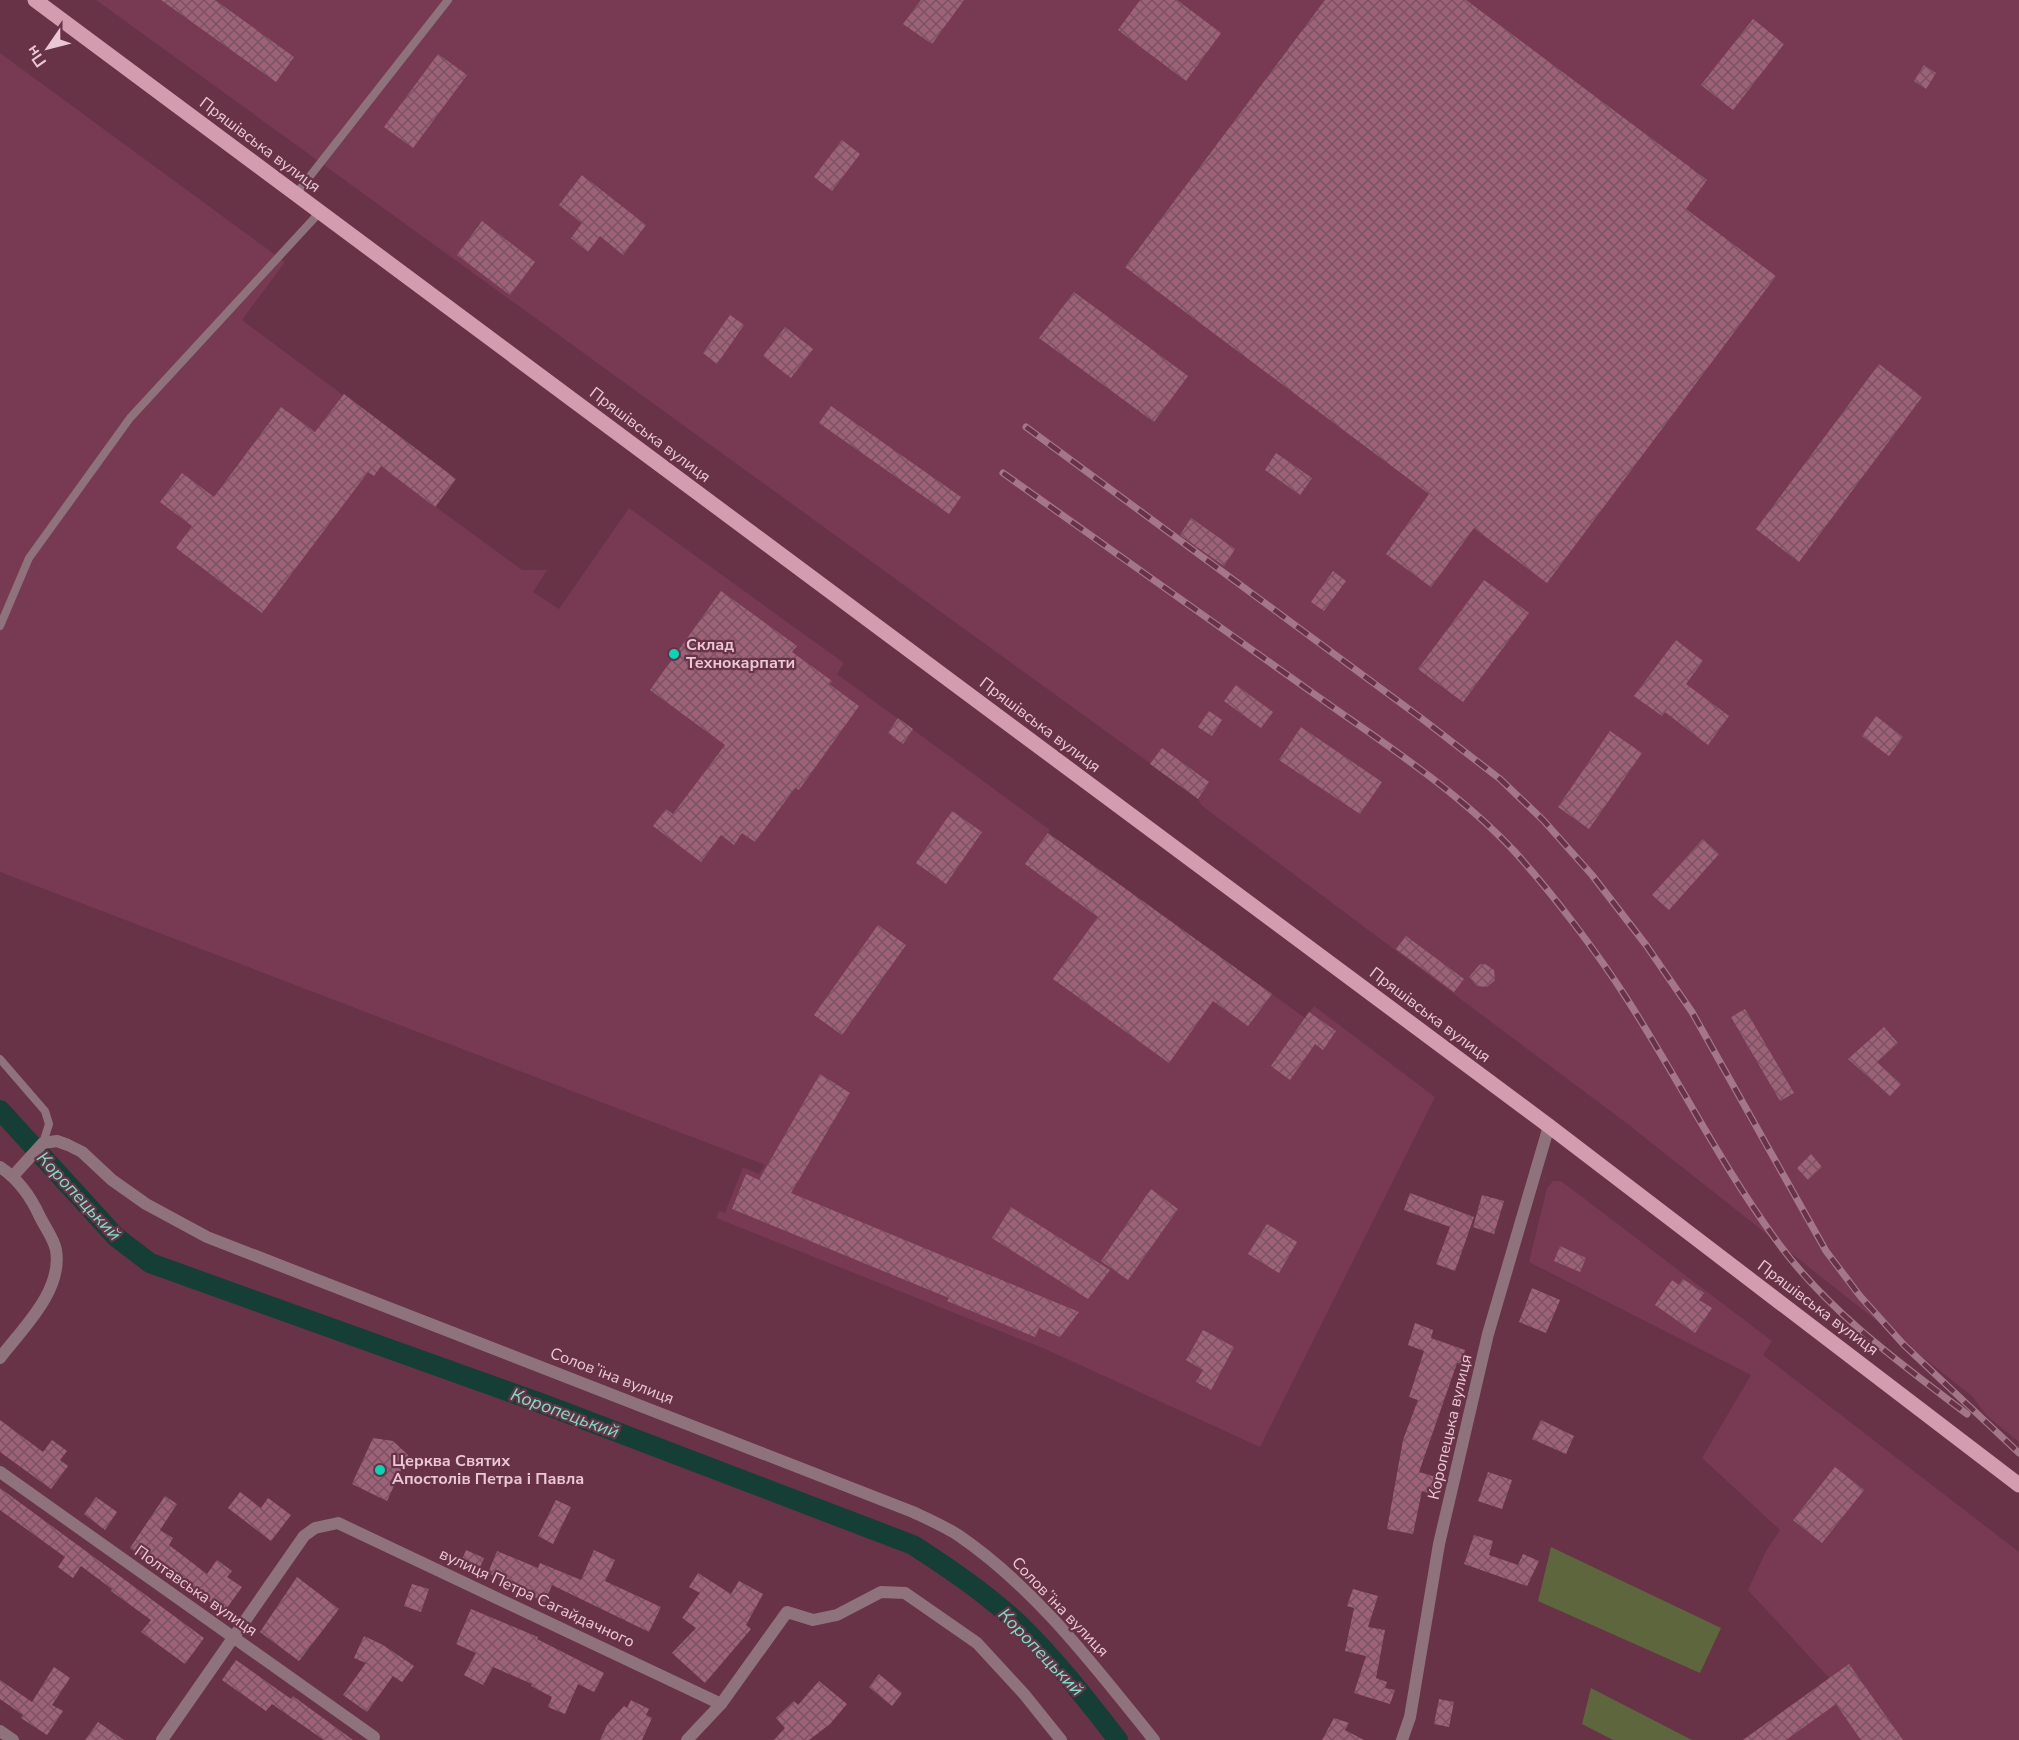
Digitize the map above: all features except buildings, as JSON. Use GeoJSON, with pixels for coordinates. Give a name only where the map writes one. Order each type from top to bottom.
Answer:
{"type":"FeatureCollection","features":[{"type":"Feature","properties":{"kind":"main road","name":"Пряшівська вулиця"},"geometry":{"type":"LineString","coordinates":[[35,0],[1549,1126],[2019,1485]]}},
{"type":"Feature","properties":{"kind":"street","name":"Коропецька вулиця"},"geometry":{"type":"LineString","coordinates":[[1402,1740],[1410,1717],[1439,1544],[1488,1334],[1549,1126]]}},
{"type":"Feature","properties":{"kind":"street","name":"Соловʼїна вулиця"},"geometry":{"type":"LineString","coordinates":[[43,1143],[57,1141],[82,1152],[112,1180],[146,1204],[207,1237],[394,1312],[857,1489],[956,1534],[989,1558],[1035,1599],[1073,1640],[1154,1740]]}},
{"type":"Feature","properties":{"kind":"street"},"geometry":{"type":"LineString","coordinates":[[13,1176],[43,1143]]}},
{"type":"Feature","properties":{"kind":"street"},"geometry":{"type":"LineString","coordinates":[[0,1167],[13,1176],[35,1206],[56,1249],[55,1274],[46,1297],[0,1358]]}},
{"type":"Feature","properties":{"kind":"street","name":"Полтавська вулиця"},"geometry":{"type":"LineString","coordinates":[[0,1472],[374,1737]]}},
{"type":"Feature","properties":{"kind":"street","name":"вулиця Петра Сагайдачного"},"geometry":{"type":"LineString","coordinates":[[233,1637],[304,1536],[326,1524],[338,1523],[721,1704]]}},
{"type":"Feature","properties":{"kind":"street"},"geometry":{"type":"LineString","coordinates":[[687,1740],[721,1704],[787,1612],[813,1620],[837,1615],[881,1592],[905,1593],[977,1643],[1024,1694],[1061,1740]]}},
{"type":"Feature","properties":{"kind":"street"},"geometry":{"type":"LineString","coordinates":[[162,1740],[233,1637]]}},
{"type":"Feature","properties":{"kind":"street"},"geometry":{"type":"LineString","coordinates":[[0,1731],[13,1740]]}},
{"type":"Feature","properties":{"kind":"lane"},"geometry":{"type":"LineString","coordinates":[[296,194],[448,0]]}},
{"type":"Feature","properties":{"kind":"lane"},"geometry":{"type":"LineString","coordinates":[[0,626],[29,558],[130,418],[320,212]]}},
{"type":"Feature","properties":{"kind":"lane"},"geometry":{"type":"LineString","coordinates":[[0,1059],[45,1111],[49,1124],[43,1143]]}},
{"type":"Feature","properties":{"kind":"shaded area"},"geometry":{"type":"Polygon","coordinates":[[[96,0],[2019,0],[2019,1442],[1987,1416],[1972,1396],[1625,1122],[1201,805],[1198,798],[96,0]]]}},
{"type":"Feature","properties":{"kind":"shaded area"},"geometry":{"type":"Polygon","coordinates":[[[0,53],[285,262],[242,320],[456,479],[436,507],[522,570],[547,570],[533,592],[559,609],[629,508],[844,663],[837,674],[1050,830],[1048,833],[1305,1018],[1314,1006],[1435,1097],[1260,1447],[1045,1349],[716,1218],[719,1211],[725,1213],[743,1167],[759,1174],[765,1165],[0,872],[0,53]]]}},
{"type":"Feature","properties":{"kind":"shaded area"},"geometry":{"type":"Polygon","coordinates":[[[1553,1181],[1561,1181],[1772,1341],[1763,1355],[2019,1552],[2019,1740],[1743,1740],[1829,1678],[1748,1590],[1766,1551],[1780,1530],[1702,1458],[1751,1375],[1529,1262],[1547,1188],[1553,1181]]]}},
{"type":"Feature","properties":{"kind":"green space"},"geometry":{"type":"Polygon","coordinates":[[[1551,1547],[1721,1628],[1700,1673],[1538,1601],[1551,1547]]]}},
{"type":"Feature","properties":{"kind":"green space"},"geometry":{"type":"Polygon","coordinates":[[[1591,1688],[1692,1740],[1613,1740],[1582,1724],[1591,1688]]]}},
{"type":"Feature","properties":{"kind":"waterway","name":"Коропецький"},"geometry":{"type":"LineString","coordinates":[[0,1110],[116,1237],[150,1263],[546,1405],[913,1545],[968,1582],[1020,1625],[1059,1666],[1118,1740]]}},
{"type":"Feature","properties":{"kind":"railway"},"geometry":{"type":"LineString","coordinates":[[1026,427],[1421,718],[1500,779],[1543,820],[1592,875],[1646,945],[1692,1012],[1826,1251],[1860,1296],[1904,1345],[2019,1453]]}},
{"type":"Feature","properties":{"kind":"railway"},"geometry":{"type":"LineString","coordinates":[[1003,473],[1417,767],[1492,829],[1544,886],[1602,962],[1627,999],[1758,1215],[1799,1269],[1820,1292],[1867,1335],[1967,1414]]}},
{"type":"Feature","properties":{"kind":"place","name":"Склад Технокарпати"},"geometry":{"type":"Point","coordinates":[674,654]}},
{"type":"Feature","properties":{"kind":"place","name":"Церква Святих Апостолів Петра і Павла"},"geometry":{"type":"Point","coordinates":[380,1470]}}]}
